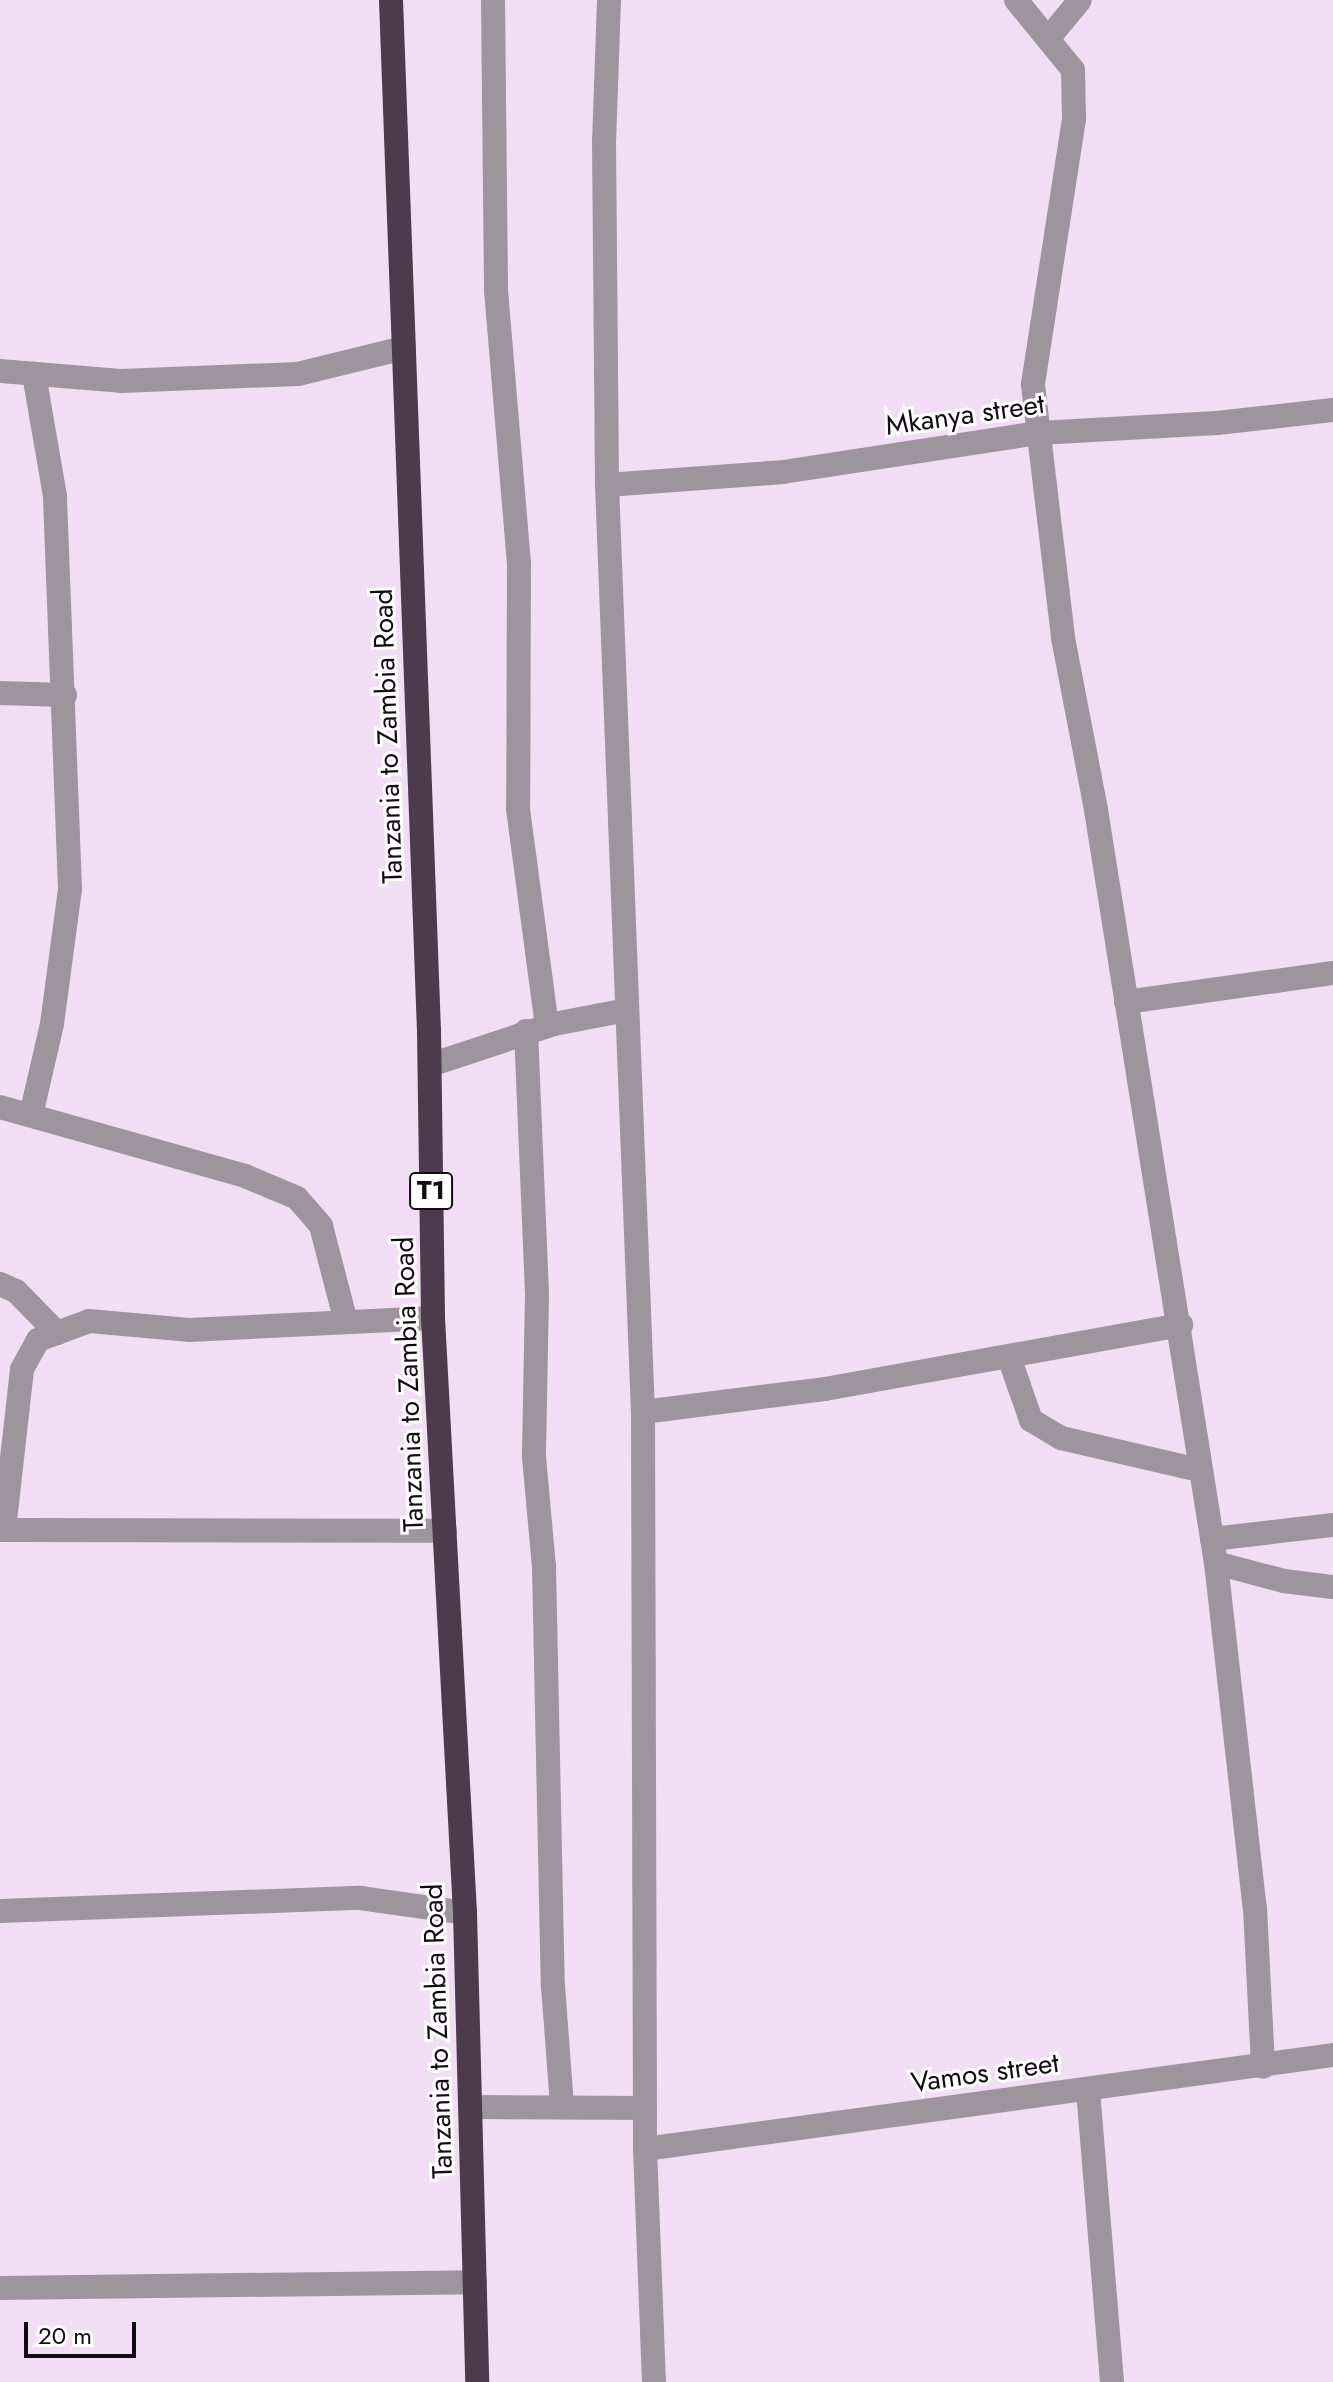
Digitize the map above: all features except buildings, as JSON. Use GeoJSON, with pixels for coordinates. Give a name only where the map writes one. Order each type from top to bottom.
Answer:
{"type":"FeatureCollection","features":[{"type":"Feature","properties":{"kind":"highway","name":"Tanzania to Zambia Road"},"geometry":{"type":"LineString","coordinates":[[391,0],[430,1065],[433,1318],[465,1913],[477,2382]]}},
{"type":"Feature","properties":{"kind":"street"},"geometry":{"type":"LineString","coordinates":[[493,0],[496,290],[519,563],[518,809],[536,1029],[534,1457],[544,1566],[553,1986],[562,2107]]}},
{"type":"Feature","properties":{"kind":"street"},"geometry":{"type":"LineString","coordinates":[[609,0],[604,140],[607,485],[643,1412],[645,2149],[654,2382]]}},
{"type":"Feature","properties":{"kind":"street"},"geometry":{"type":"LineString","coordinates":[[1016,0],[1073,70],[1074,119],[1033,385],[1063,638],[1181,1325],[1199,1470],[1214,1551],[1255,1908],[1263,2067]]}},
{"type":"Feature","properties":{"kind":"street"},"geometry":{"type":"LineString","coordinates":[[1048,39],[1080,0]]}},
{"type":"Feature","properties":{"kind":"street"},"geometry":{"type":"LineString","coordinates":[[0,371],[121,381],[298,374],[404,348]]}},
{"type":"Feature","properties":{"kind":"street"},"geometry":{"type":"LineString","coordinates":[[31,1115],[52,1024],[70,889],[65,695],[55,496],[34,374]]}},
{"type":"Feature","properties":{"kind":"street","name":"Mkanya street"},"geometry":{"type":"LineString","coordinates":[[607,485],[783,472],[1039,433],[1217,423],[1333,410]]}},
{"type":"Feature","properties":{"kind":"street"},"geometry":{"type":"LineString","coordinates":[[0,693],[65,695]]}},
{"type":"Feature","properties":{"kind":"street"},"geometry":{"type":"LineString","coordinates":[[1126,1002],[1333,973]]}},
{"type":"Feature","properties":{"kind":"street"},"geometry":{"type":"LineString","coordinates":[[430,1065],[536,1029],[627,1010]]}},
{"type":"Feature","properties":{"kind":"street"},"geometry":{"type":"LineString","coordinates":[[0,1107],[245,1176],[297,1198],[321,1226],[346,1322]]}},
{"type":"Feature","properties":{"kind":"street"},"geometry":{"type":"LineString","coordinates":[[0,1284],[16,1291],[57,1333]]}},
{"type":"Feature","properties":{"kind":"street"},"geometry":{"type":"LineString","coordinates":[[433,1318],[189,1330],[89,1321],[38,1340],[22,1369],[2,1530],[445,1531]]}},
{"type":"Feature","properties":{"kind":"street"},"geometry":{"type":"LineString","coordinates":[[643,1412],[825,1389],[1181,1325]]}},
{"type":"Feature","properties":{"kind":"street"},"geometry":{"type":"LineString","coordinates":[[1009,1357],[1019,1396],[1031,1420],[1061,1438],[1199,1470]]}},
{"type":"Feature","properties":{"kind":"street"},"geometry":{"type":"LineString","coordinates":[[1214,1551],[1333,1525]]}},
{"type":"Feature","properties":{"kind":"street"},"geometry":{"type":"LineString","coordinates":[[1214,1551],[1284,1581],[1333,1587]]}},
{"type":"Feature","properties":{"kind":"street"},"geometry":{"type":"LineString","coordinates":[[0,1911],[360,1898],[465,1913]]}},
{"type":"Feature","properties":{"kind":"street","name":"Vamos street"},"geometry":{"type":"LineString","coordinates":[[645,2149],[1263,2067],[1333,2055]]}},
{"type":"Feature","properties":{"kind":"street"},"geometry":{"type":"LineString","coordinates":[[1088,2090],[1112,2382]]}},
{"type":"Feature","properties":{"kind":"street"},"geometry":{"type":"LineString","coordinates":[[471,2107],[645,2108]]}},
{"type":"Feature","properties":{"kind":"street"},"geometry":{"type":"LineString","coordinates":[[0,2288],[475,2282]]}}]}
